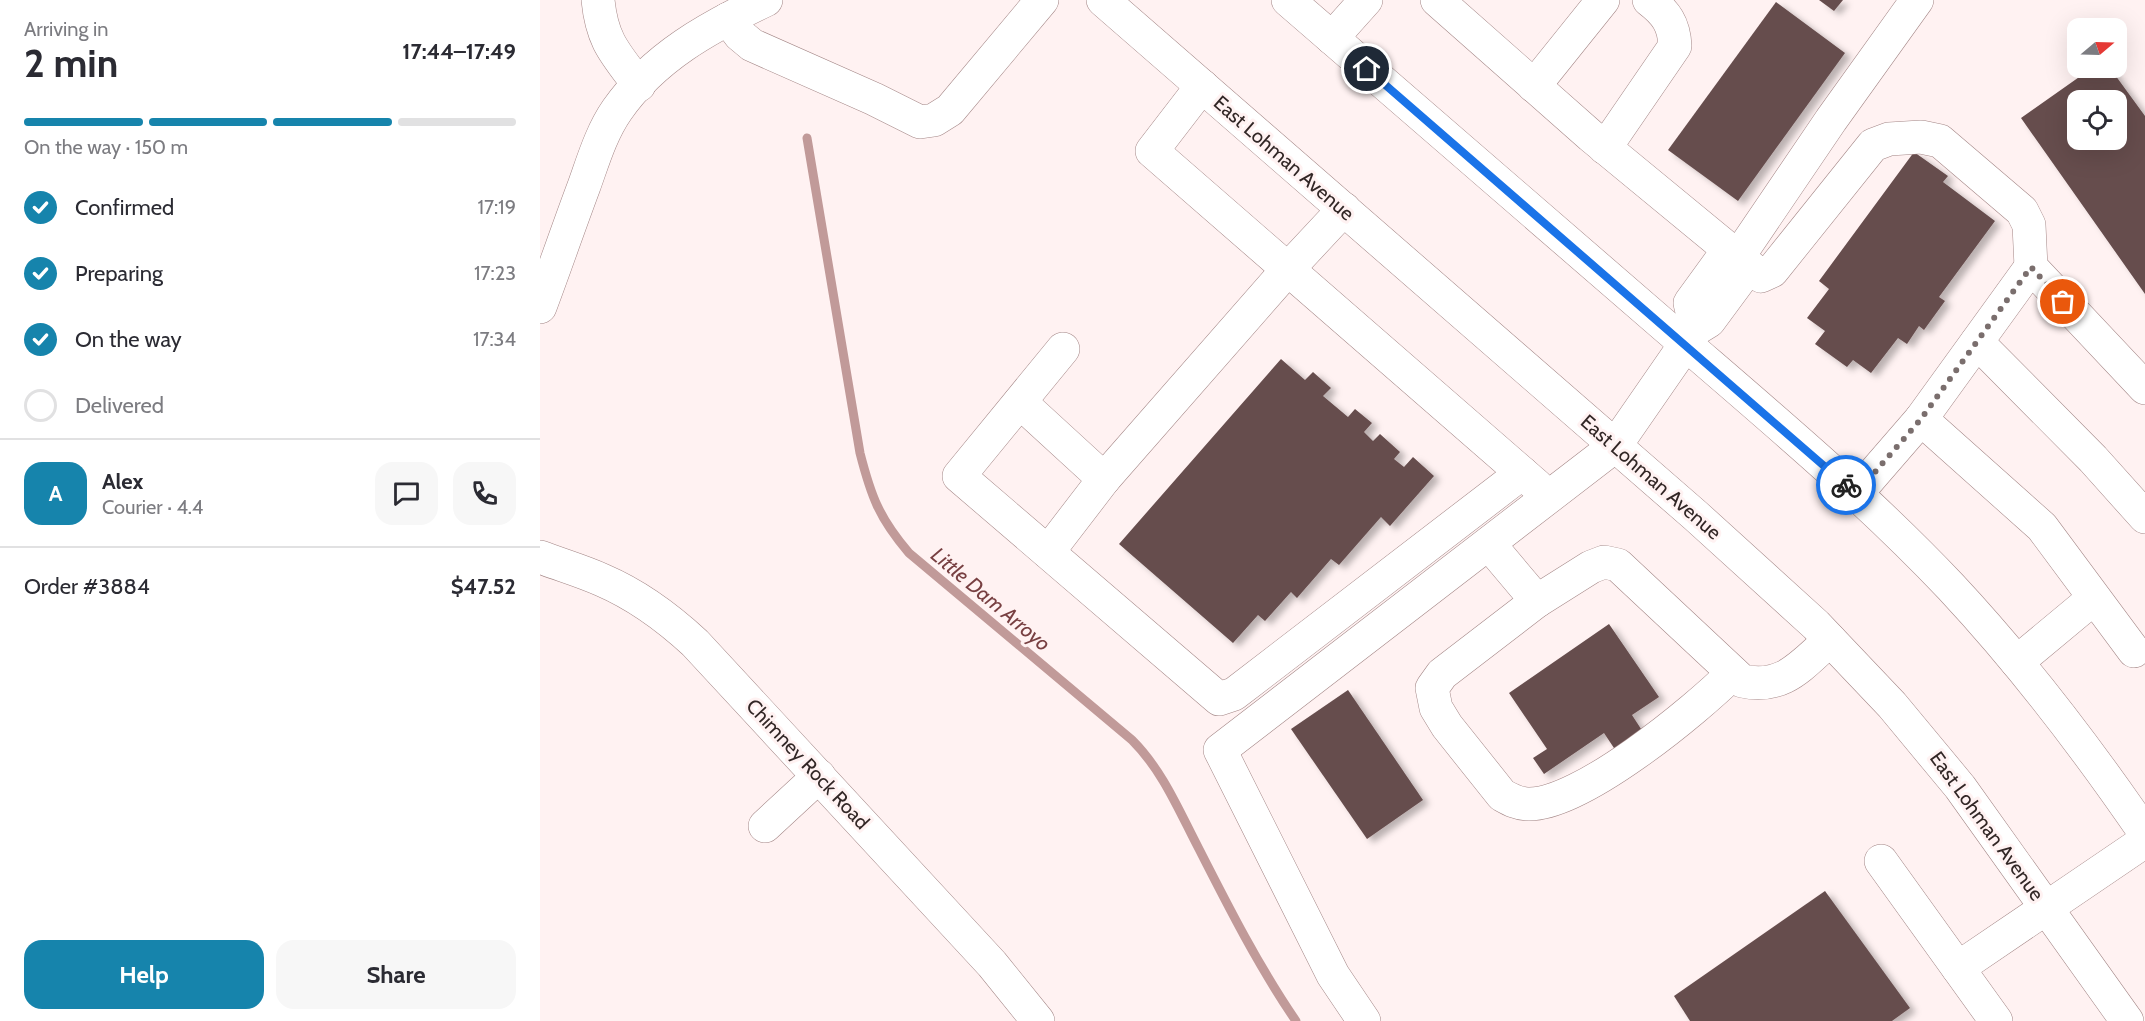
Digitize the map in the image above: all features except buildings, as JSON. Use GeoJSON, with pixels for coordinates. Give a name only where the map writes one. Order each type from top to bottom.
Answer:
{"type":"FeatureCollection","features":[{"type":"Feature","properties":{"kind":"main road"},"geometry":{"type":"LineString","coordinates":[[598,0],[600,23],[608,43],[639,85]]}},
{"type":"Feature","properties":{"kind":"main road"},"geometry":{"type":"LineString","coordinates":[[540,307],[600,143],[616,111],[639,85],[685,44],[766,0]]}},
{"type":"Feature","properties":{"kind":"main road"},"geometry":{"type":"LineString","coordinates":[[728,19],[752,45],[920,122],[934,120],[950,110],[1041,0]]}},
{"type":"Feature","properties":{"kind":"main road","name":"East Lohman Avenue"},"geometry":{"type":"LineString","coordinates":[[1103,0],[1616,446],[1777,588],[1830,640],[1926,743],[2127,1021]]}},
{"type":"Feature","properties":{"kind":"main road"},"geometry":{"type":"LineString","coordinates":[[1288,0],[1691,336],[1915,549],[2017,662],[2145,833]]}},
{"type":"Feature","properties":{"kind":"main road"},"geometry":{"type":"LineString","coordinates":[[1332,38],[1366,0]]}},
{"type":"Feature","properties":{"kind":"main road"},"geometry":{"type":"LineString","coordinates":[[1437,0],[1605,148],[1761,276],[1772,271],[1873,145],[1889,139],[1921,137],[1940,141],[2022,211],[2029,225],[2031,267],[1921,419],[1856,494]]}},
{"type":"Feature","properties":{"kind":"main road"},"geometry":{"type":"LineString","coordinates":[[1534,86],[1603,0]]}},
{"type":"Feature","properties":{"kind":"main road"},"geometry":{"type":"LineString","coordinates":[[1605,148],[1675,46],[1674,32],[1668,18],[1649,0]]}},
{"type":"Feature","properties":{"kind":"main road"},"geometry":{"type":"LineString","coordinates":[[1364,1021],[1333,975],[1220,750],[1616,446],[1691,336],[1690,303],[1719,263],[1738,257],[1831,120],[1917,0]]}},
{"type":"Feature","properties":{"kind":"main road"},"geometry":{"type":"LineString","coordinates":[[1202,86],[1152,151],[1549,496]]}},
{"type":"Feature","properties":{"kind":"main road"},"geometry":{"type":"LineString","coordinates":[[1048,552],[1104,479],[1288,269],[1344,209]]}},
{"type":"Feature","properties":{"kind":"main road"},"geometry":{"type":"LineString","coordinates":[[2031,267],[2145,388]]}},
{"type":"Feature","properties":{"kind":"main road"},"geometry":{"type":"LineString","coordinates":[[1977,342],[2093,459],[2145,517]]}},
{"type":"Feature","properties":{"kind":"main road"},"geometry":{"type":"LineString","coordinates":[[1063,350],[959,476],[1219,699],[1234,694],[1522,472]]}},
{"type":"Feature","properties":{"kind":"main road"},"geometry":{"type":"LineString","coordinates":[[1020,402],[1104,479]]}},
{"type":"Feature","properties":{"kind":"main road"},"geometry":{"type":"LineString","coordinates":[[1921,419],[2042,527],[2094,598],[2141,653]]}},
{"type":"Feature","properties":{"kind":"main road"},"geometry":{"type":"LineString","coordinates":[[1489,544],[1537,601]]}},
{"type":"Feature","properties":{"kind":"main road","name":"Chimney Rock Road"},"geometry":{"type":"LineString","coordinates":[[540,557],[623,590],[678,628],[711,660],[992,964],[1038,1021]]}},
{"type":"Feature","properties":{"kind":"main road"},"geometry":{"type":"LineString","coordinates":[[1734,673],[1699,705],[1585,787],[1554,800],[1530,804],[1514,802],[1502,795],[1447,726],[1436,708],[1432,688],[1442,674],[1537,601],[1591,567],[1604,562],[1618,565],[1734,673],[1742,681],[1757,684],[1774,682],[1787,676],[1830,640]]}},
{"type":"Feature","properties":{"kind":"main road"},"geometry":{"type":"LineString","coordinates":[[2017,662],[2094,598]]}},
{"type":"Feature","properties":{"kind":"main road"},"geometry":{"type":"LineString","coordinates":[[765,826],[819,776]]}},
{"type":"Feature","properties":{"kind":"main road"},"geometry":{"type":"LineString","coordinates":[[1958,968],[2145,841]]}},
{"type":"Feature","properties":{"kind":"main road"},"geometry":{"type":"LineString","coordinates":[[1881,861],[1958,968],[1987,1018]]}},
{"type":"Feature","properties":{"kind":"waterway","name":"Little Dam Arroyo"},"geometry":{"type":"LineString","coordinates":[[807,138],[860,453],[872,494],[883,517],[909,553],[1132,740],[1143,752],[1170,792],[1245,937],[1269,980],[1296,1021]]}},
{"type":"Feature","properties":{"kind":"way so far"},"geometry":{"type":"LineString","coordinates":[[1846,485],[1856,494],[1921,419],[2031,267],[2063,302]]}},
{"type":"Feature","properties":{"kind":"route"},"geometry":{"type":"LineString","coordinates":[[1367,69],[1846,485]]}}]}
